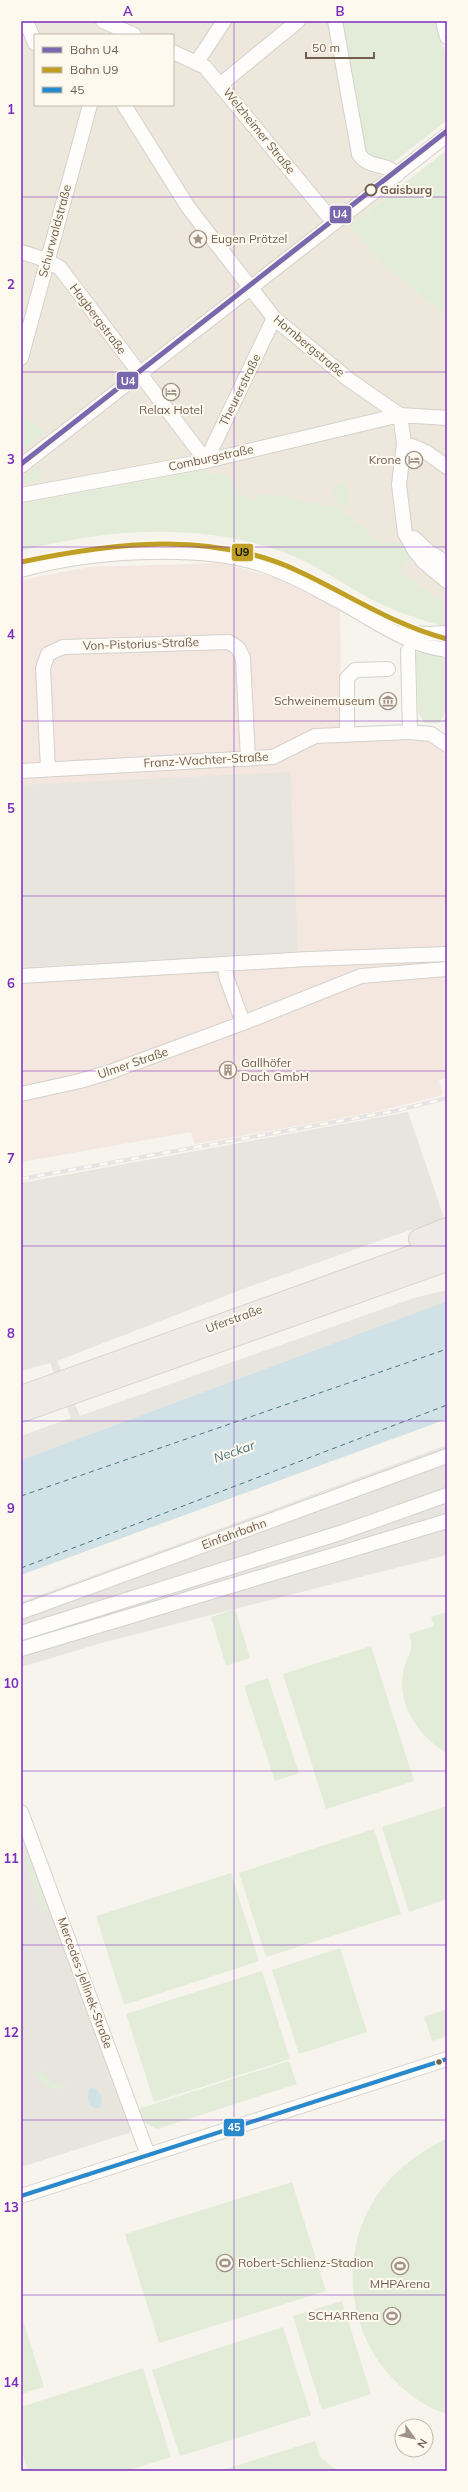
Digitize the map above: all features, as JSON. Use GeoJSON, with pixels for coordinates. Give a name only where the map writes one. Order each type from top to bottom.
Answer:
{"type":"FeatureCollection","features":[{"type":"Feature","properties":{"kind":"highway"},"geometry":{"type":"LineString","coordinates":[[365,1272],[386,1252],[447,1228]]}},
{"type":"Feature","properties":{"kind":"highway","name":"Uferstraße"},"geometry":{"type":"LineString","coordinates":[[21,1396],[447,1243]]}},
{"type":"Feature","properties":{"kind":"highway","name":"Uferstraße"},"geometry":{"type":"LineString","coordinates":[[21,1412],[447,1261]]}},
{"type":"Feature","properties":{"kind":"highway"},"geometry":{"type":"LineString","coordinates":[[400,1277],[447,1276]]}},
{"type":"Feature","properties":{"kind":"highway"},"geometry":{"type":"LineString","coordinates":[[21,1423],[83,1391]]}},
{"type":"Feature","properties":{"kind":"street"},"geometry":{"type":"LineString","coordinates":[[26,21],[34,41]]}},
{"type":"Feature","properties":{"kind":"street"},"geometry":{"type":"LineString","coordinates":[[103,21],[126,30]]}},
{"type":"Feature","properties":{"kind":"street"},"geometry":{"type":"LineString","coordinates":[[197,62],[224,21]]}},
{"type":"Feature","properties":{"kind":"street"},"geometry":{"type":"LineString","coordinates":[[221,84],[298,21]]}},
{"type":"Feature","properties":{"kind":"street"},"geometry":{"type":"LineString","coordinates":[[335,21],[359,154],[367,163],[389,167],[396,175]]}},
{"type":"Feature","properties":{"kind":"street"},"geometry":{"type":"LineString","coordinates":[[443,21],[447,37]]}},
{"type":"Feature","properties":{"kind":"street","name":"Welzheimer Straße"},"geometry":{"type":"LineString","coordinates":[[174,52],[205,67],[221,84],[334,223]]}},
{"type":"Feature","properties":{"kind":"street","name":"Schurwaldstraße"},"geometry":{"type":"LineString","coordinates":[[21,358],[90,106]]}},
{"type":"Feature","properties":{"kind":"street","name":"Hornbergstraße"},"geometry":{"type":"LineString","coordinates":[[125,106],[188,207],[274,318],[348,380],[400,415]]}},
{"type":"Feature","properties":{"kind":"street"},"geometry":{"type":"LineString","coordinates":[[21,466],[447,135]]}},
{"type":"Feature","properties":{"kind":"street","name":"Hagbergstraße"},"geometry":{"type":"LineString","coordinates":[[21,252],[47,260],[60,268],[139,375],[206,461]]}},
{"type":"Feature","properties":{"kind":"street","name":"Theurerstraße"},"geometry":{"type":"LineString","coordinates":[[206,461],[274,318]]}},
{"type":"Feature","properties":{"kind":"street"},"geometry":{"type":"LineString","coordinates":[[447,418],[400,415],[404,444],[399,480],[405,532],[415,551],[447,581]]}},
{"type":"Feature","properties":{"kind":"street","name":"Comburgstraße"},"geometry":{"type":"LineString","coordinates":[[21,495],[206,461],[400,415]]}},
{"type":"Feature","properties":{"kind":"street"},"geometry":{"type":"LineString","coordinates":[[404,444],[426,452],[447,467]]}},
{"type":"Feature","properties":{"kind":"street"},"geometry":{"type":"LineString","coordinates":[[404,522],[424,548],[447,563]]}},
{"type":"Feature","properties":{"kind":"street"},"geometry":{"type":"LineString","coordinates":[[21,570],[61,561],[142,553],[197,553],[226,556],[287,573],[408,640],[447,650]]}},
{"type":"Feature","properties":{"kind":"street"},"geometry":{"type":"LineString","coordinates":[[384,627],[409,633],[447,633]]}},
{"type":"Feature","properties":{"kind":"street","name":"Von-Pistorius-Straße"},"geometry":{"type":"LineString","coordinates":[[48,769],[43,668],[48,654],[63,647],[229,642],[238,648],[243,658],[248,758]]}},
{"type":"Feature","properties":{"kind":"street"},"geometry":{"type":"LineString","coordinates":[[408,651],[410,732]]}},
{"type":"Feature","properties":{"kind":"street"},"geometry":{"type":"LineString","coordinates":[[347,735],[347,678],[355,670],[388,669]]}},
{"type":"Feature","properties":{"kind":"street","name":"Franz-Wachter-Straße"},"geometry":{"type":"LineString","coordinates":[[21,771],[273,757],[315,736],[410,732],[431,734],[447,745]]}},
{"type":"Feature","properties":{"kind":"street"},"geometry":{"type":"LineString","coordinates":[[21,976],[360,957],[447,954]]}},
{"type":"Feature","properties":{"kind":"street"},"geometry":{"type":"LineString","coordinates":[[360,957],[361,976]]}},
{"type":"Feature","properties":{"kind":"street"},"geometry":{"type":"LineString","coordinates":[[225,965],[226,976],[243,1023]]}},
{"type":"Feature","properties":{"kind":"street","name":"Ulmer Straße"},"geometry":{"type":"LineString","coordinates":[[21,1094],[80,1081],[110,1072],[243,1023],[361,976],[447,969]]}},
{"type":"Feature","properties":{"kind":"street","name":"Einfahrbahn"},"geometry":{"type":"LineString","coordinates":[[21,1612],[447,1456]]}},
{"type":"Feature","properties":{"kind":"street"},"geometry":{"type":"LineString","coordinates":[[21,1633],[340,1534],[447,1495]]}},
{"type":"Feature","properties":{"kind":"street"},"geometry":{"type":"LineString","coordinates":[[21,1650],[447,1521]]}},
{"type":"Feature","properties":{"kind":"street","name":"Mercedes-Jellinek-Straße"},"geometry":{"type":"LineString","coordinates":[[21,1812],[148,2155]]}},
{"type":"Feature","properties":{"kind":"street"},"geometry":{"type":"LineString","coordinates":[[21,2196],[447,2059]]}},
{"type":"Feature","properties":{"kind":"shaded area"},"geometry":{"type":"Polygon","coordinates":[[[21,21],[340,21],[376,168],[391,193],[349,226],[382,263],[447,317],[447,605],[399,571],[382,544],[340,508],[249,502],[209,475],[207,469],[21,504],[21,21]]]}},
{"type":"Feature","properties":{"kind":"shaded area"},"geometry":{"type":"Polygon","coordinates":[[[222,563],[284,580],[340,611],[341,732],[423,728],[443,750],[447,763],[447,1078],[439,1080],[443,1095],[379,1111],[195,1144],[191,1132],[21,1162],[21,580],[90,567],[222,563]]]}},
{"type":"Feature","properties":{"kind":"shaded area"},"geometry":{"type":"Polygon","coordinates":[[[290,772],[298,954],[21,967],[21,785],[290,772]]]}},
{"type":"Feature","properties":{"kind":"shaded area"},"geometry":{"type":"Polygon","coordinates":[[[408,1112],[444,1218],[251,1286],[57,1361],[80,1416],[417,1297],[447,1290],[447,1301],[21,1460],[21,1436],[71,1418],[50,1363],[21,1371],[21,1183],[408,1112]]]}},
{"type":"Feature","properties":{"kind":"shaded area"},"geometry":{"type":"Polygon","coordinates":[[[447,1445],[447,1555],[105,1642],[21,1667],[21,1602],[447,1445]]]}},
{"type":"Feature","properties":{"kind":"shaded area"},"geometry":{"type":"Polygon","coordinates":[[[21,1826],[135,2131],[21,2167],[21,1826]]]}},
{"type":"Feature","properties":{"kind":"green space"},"geometry":{"type":"Polygon","coordinates":[[[340,21],[437,21],[447,60],[447,120],[386,168],[363,151],[340,21]]]}},
{"type":"Feature","properties":{"kind":"green space"},"geometry":{"type":"Polygon","coordinates":[[[447,150],[447,317],[382,263],[349,226],[447,150]]]}},
{"type":"Feature","properties":{"kind":"green space"},"geometry":{"type":"Polygon","coordinates":[[[21,414],[46,432],[25,449],[21,446],[21,414]]]}},
{"type":"Feature","properties":{"kind":"green space"},"geometry":{"type":"Polygon","coordinates":[[[39,464],[42,481],[21,483],[21,480],[39,464]]]}},
{"type":"Feature","properties":{"kind":"green space"},"geometry":{"type":"Polygon","coordinates":[[[207,469],[209,475],[223,472],[248,501],[263,493],[340,508],[382,544],[401,541],[410,557],[399,571],[447,605],[447,627],[413,617],[381,604],[316,567],[293,556],[261,545],[227,537],[193,533],[123,533],[54,543],[21,551],[21,504],[207,469]]]}},
{"type":"Feature","properties":{"kind":"green space"},"geometry":{"type":"Polygon","coordinates":[[[344,482],[349,495],[347,506],[338,505],[331,487],[344,482]]]}},
{"type":"Feature","properties":{"kind":"green space"},"geometry":{"type":"Polygon","coordinates":[[[416,651],[445,658],[446,711],[440,723],[425,723],[418,713],[416,651]]]}},
{"type":"Feature","properties":{"kind":"green space"},"geometry":{"type":"Polygon","coordinates":[[[235,1609],[250,1658],[226,1666],[211,1617],[235,1609]]]}},
{"type":"Feature","properties":{"kind":"green space"},"geometry":{"type":"Polygon","coordinates":[[[447,1612],[447,1753],[427,1738],[412,1719],[403,1696],[402,1684],[403,1672],[411,1650],[409,1634],[434,1626],[431,1617],[447,1612]]]}},
{"type":"Feature","properties":{"kind":"green space"},"geometry":{"type":"Polygon","coordinates":[[[371,1646],[414,1781],[326,1809],[283,1674],[371,1646]]]}},
{"type":"Feature","properties":{"kind":"green space"},"geometry":{"type":"Polygon","coordinates":[[[268,1678],[299,1773],[275,1781],[244,1686],[268,1678]]]}},
{"type":"Feature","properties":{"kind":"green space"},"geometry":{"type":"Polygon","coordinates":[[[447,1806],[447,1899],[409,1912],[382,1827],[447,1806]]]}},
{"type":"Feature","properties":{"kind":"green space"},"geometry":{"type":"Polygon","coordinates":[[[374,1829],[401,1914],[266,1957],[239,1873],[374,1829]]]}},
{"type":"Feature","properties":{"kind":"green space"},"geometry":{"type":"Polygon","coordinates":[[[30,1856],[50,1911],[44,1913],[24,1860],[30,1856]]]}},
{"type":"Feature","properties":{"kind":"green space"},"geometry":{"type":"Polygon","coordinates":[[[231,1873],[259,1961],[124,2005],[96,1916],[231,1873]]]}},
{"type":"Feature","properties":{"kind":"green space"},"geometry":{"type":"Polygon","coordinates":[[[340,1948],[367,2032],[299,2054],[272,1970],[340,1948]]]}},
{"type":"Feature","properties":{"kind":"green space"},"geometry":{"type":"Polygon","coordinates":[[[262,1971],[290,2059],[154,2102],[126,2014],[262,1971]]]}},
{"type":"Feature","properties":{"kind":"green space"},"geometry":{"type":"Polygon","coordinates":[[[447,2009],[447,2036],[432,2041],[424,2017],[447,2009]]]}},
{"type":"Feature","properties":{"kind":"green space"},"geometry":{"type":"Polygon","coordinates":[[[289,2061],[297,2084],[157,2129],[143,2122],[138,2109],[289,2061]]]}},
{"type":"Feature","properties":{"kind":"green space"},"geometry":{"type":"Polygon","coordinates":[[[41,2070],[53,2083],[69,2087],[59,2089],[45,2085],[35,2073],[41,2070]]]}},
{"type":"Feature","properties":{"kind":"green space","name":"MHPArena"},"geometry":{"type":"Polygon","coordinates":[[[447,2138],[447,2414],[421,2402],[406,2391],[386,2371],[371,2349],[360,2325],[354,2299],[353,2272],[356,2246],[364,2221],[376,2197],[393,2176],[411,2160],[425,2150],[447,2138]]]}},
{"type":"Feature","properties":{"kind":"green space","name":"Robert-Schlienz-Stadion"},"geometry":{"type":"Polygon","coordinates":[[[292,2182],[326,2291],[159,2343],[125,2234],[292,2182]]]}},
{"type":"Feature","properties":{"kind":"green space"},"geometry":{"type":"Polygon","coordinates":[[[342,2301],[371,2394],[322,2410],[293,2316],[342,2301]]]}},
{"type":"Feature","properties":{"kind":"green space"},"geometry":{"type":"Polygon","coordinates":[[[21,2314],[44,2387],[21,2394],[21,2314]]]}},
{"type":"Feature","properties":{"kind":"green space"},"geometry":{"type":"Polygon","coordinates":[[[283,2327],[311,2415],[180,2456],[152,2370],[283,2327]]]}},
{"type":"Feature","properties":{"kind":"green space"},"geometry":{"type":"Polygon","coordinates":[[[143,2368],[171,2457],[126,2471],[28,2471],[21,2449],[21,2407],[143,2368]]]}},
{"type":"Feature","properties":{"kind":"green space"},"geometry":{"type":"Polygon","coordinates":[[[315,2441],[321,2458],[338,2471],[219,2471],[315,2441]]]}},
{"type":"Feature","properties":{"kind":"water","name":"Neckar"},"geometry":{"type":"Polygon","coordinates":[[[447,1301],[447,1419],[21,1575],[21,1460],[447,1301]]]}},
{"type":"Feature","properties":{"kind":"water"},"geometry":{"type":"Polygon","coordinates":[[[90,2088],[96,2089],[101,2095],[102,2103],[99,2108],[94,2108],[89,2102],[88,2096],[90,2088]]]}},
{"type":"Feature","properties":{"kind":"ferry route"},"geometry":{"type":"LineString","coordinates":[[21,1496],[447,1349]]}},
{"type":"Feature","properties":{"kind":"ferry route"},"geometry":{"type":"LineString","coordinates":[[21,1568],[447,1405]]}},
{"type":"Feature","properties":{"kind":"railway"},"geometry":{"type":"LineString","coordinates":[[21,1179],[395,1111],[447,1098]]}},
{"type":"Feature","properties":{"kind":"rail line","name":"U4"},"geometry":{"type":"LineString","coordinates":[[21,464],[447,131]]}},
{"type":"Feature","properties":{"kind":"rail line","name":"U9"},"geometry":{"type":"LineString","coordinates":[[21,562],[55,555],[126,546],[161,544],[196,545],[231,550],[265,558],[298,571],[408,626],[447,639]]}},
{"type":"Feature","properties":{"kind":"transit line","name":"45"},"geometry":{"type":"LineString","coordinates":[[21,2196],[447,2059]]}},
{"type":"Feature","properties":{"kind":"place","name":"Gaisburg"},"geometry":{"type":"Point","coordinates":[371,190]}},
{"type":"Feature","properties":{"kind":"place","name":"Eugen Prötzel"},"geometry":{"type":"Point","coordinates":[198,239]}},
{"type":"Feature","properties":{"kind":"place","name":"Relax Hotel"},"geometry":{"type":"Point","coordinates":[171,392]}},
{"type":"Feature","properties":{"kind":"place","name":"Krone"},"geometry":{"type":"Point","coordinates":[414,460]}},
{"type":"Feature","properties":{"kind":"place","name":"Schweinemuseum"},"geometry":{"type":"Point","coordinates":[388,701]}},
{"type":"Feature","properties":{"kind":"place","name":"Gallhöfer Dach GmbH"},"geometry":{"type":"Point","coordinates":[228,1070]}},
{"type":"Feature","properties":{"kind":"place","name":"Robert-Schlienz-Stadion"},"geometry":{"type":"Point","coordinates":[225,2263]}},
{"type":"Feature","properties":{"kind":"place","name":"MHPArena"},"geometry":{"type":"Point","coordinates":[400,2266]}},
{"type":"Feature","properties":{"kind":"place","name":"SCHARRena"},"geometry":{"type":"Point","coordinates":[392,2316]}}]}
